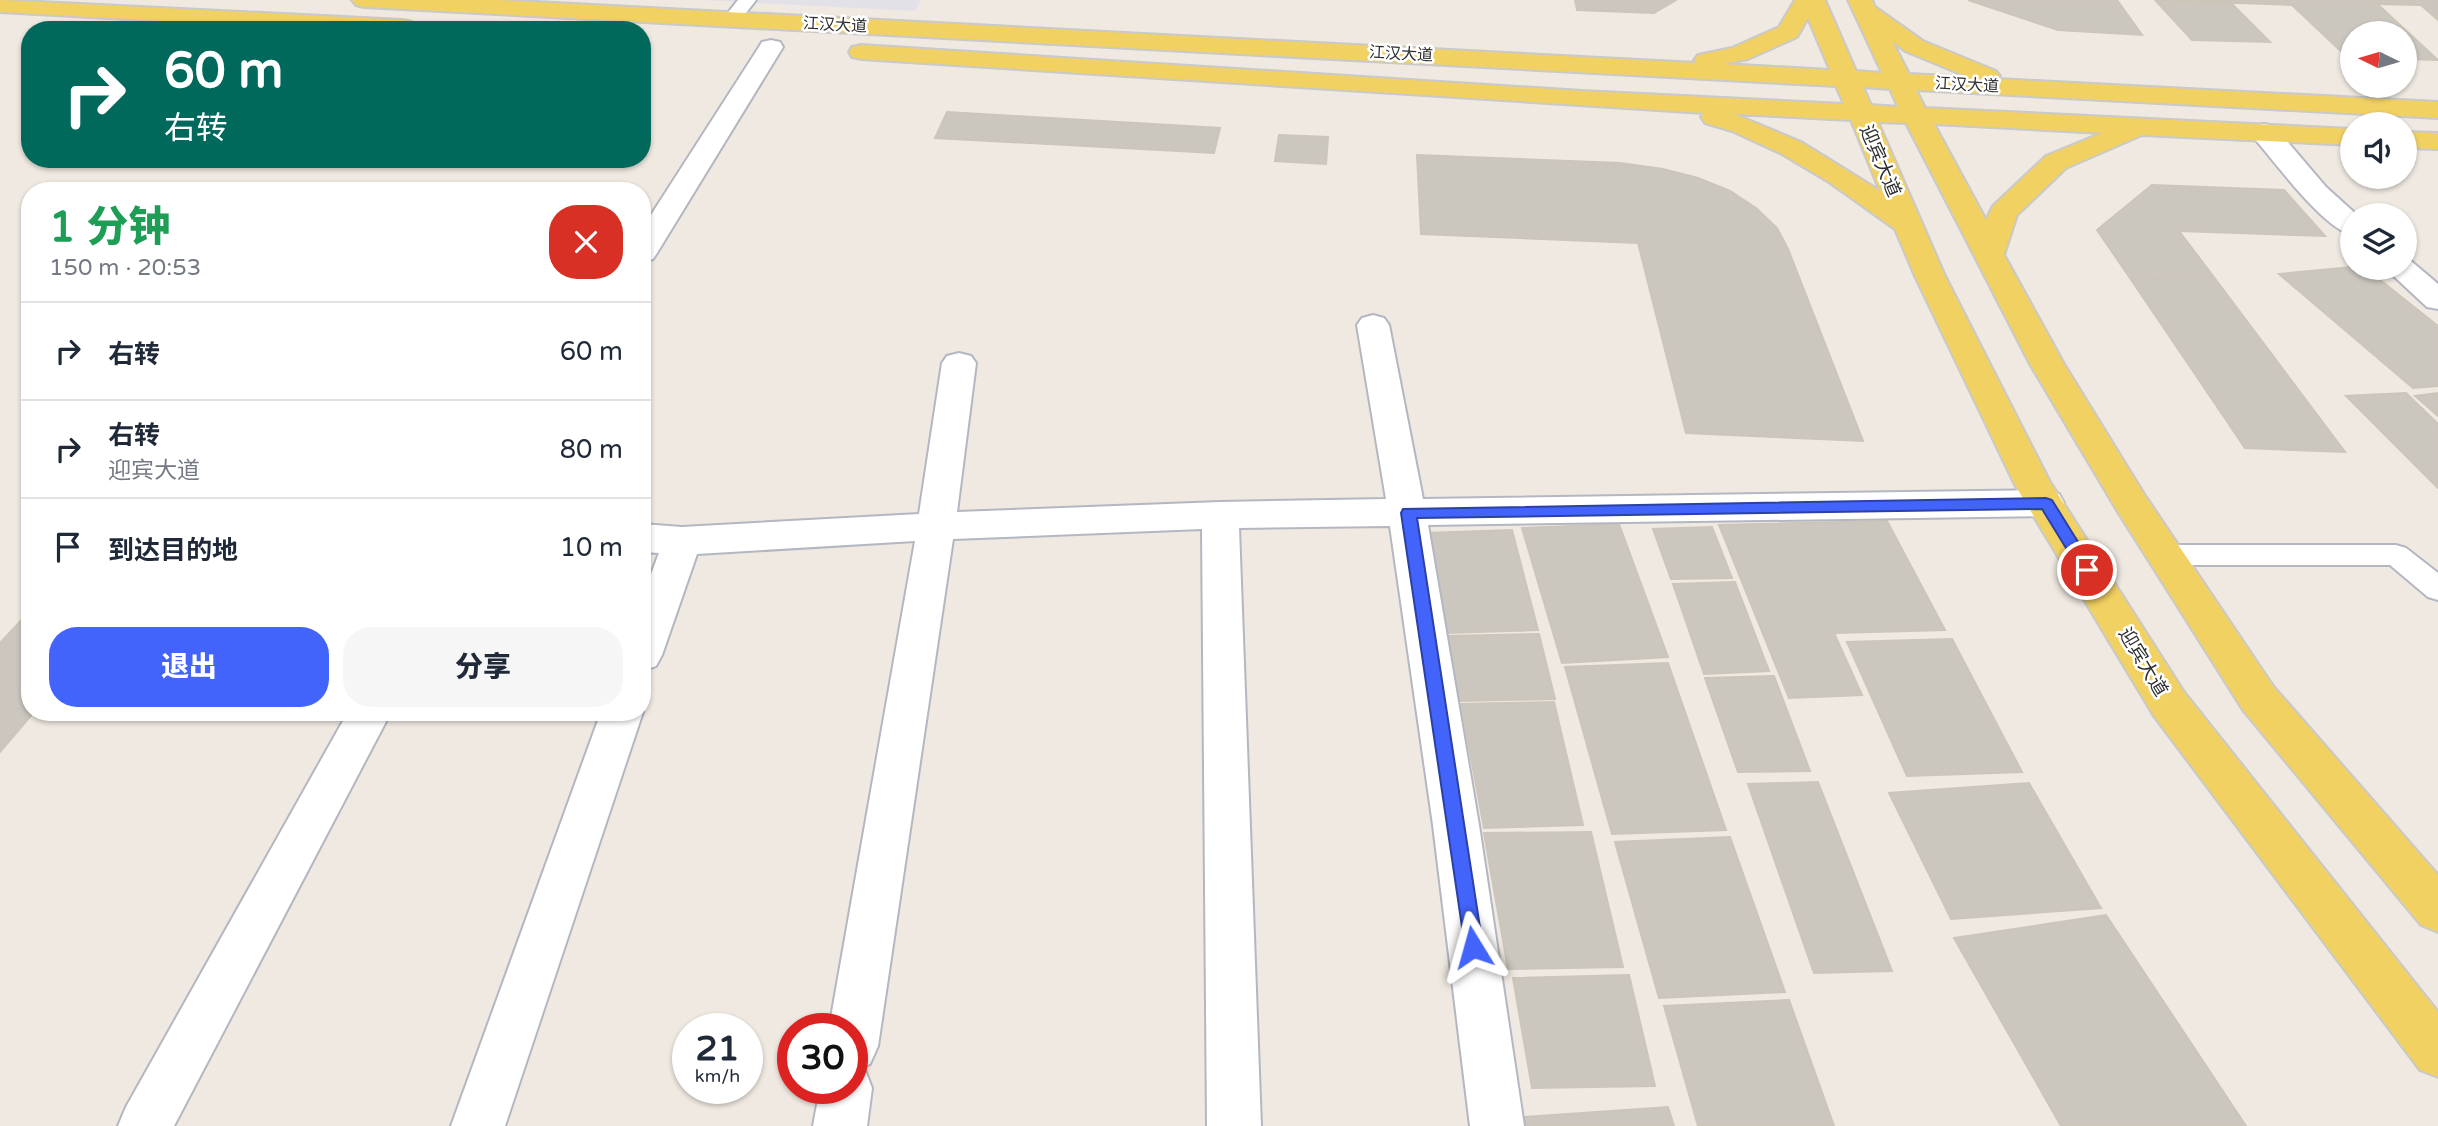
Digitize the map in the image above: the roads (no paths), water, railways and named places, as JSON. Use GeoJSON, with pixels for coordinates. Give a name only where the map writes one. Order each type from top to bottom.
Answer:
{"type":"FeatureCollection","features":[{"type":"Feature","properties":{"kind":"main road","name":"江汉大道"},"geometry":{"type":"LineString","coordinates":[[364,0],[739,10],[1661,68],[2438,110]]}},
{"type":"Feature","properties":{"kind":"main road"},"geometry":{"type":"LineString","coordinates":[[1661,68],[1739,54],[1788,32],[1807,0]]}},
{"type":"Feature","properties":{"kind":"main road","name":"迎宾大道"},"geometry":{"type":"LineString","coordinates":[[1813,0],[1930,276],[2033,485],[2169,704],[2438,1052]]}},
{"type":"Feature","properties":{"kind":"main road"},"geometry":{"type":"LineString","coordinates":[[1861,3],[1916,116],[2047,364],[2165,555],[2258,698],[2438,911]]}},
{"type":"Feature","properties":{"kind":"main road"},"geometry":{"type":"LineString","coordinates":[[1861,3],[1914,46],[1982,75],[2047,89]]}},
{"type":"Feature","properties":{"kind":"main road"},"geometry":{"type":"LineString","coordinates":[[0,5],[307,21]]}},
{"type":"Feature","properties":{"kind":"main road","name":"江汉大道"},"geometry":{"type":"LineString","coordinates":[[759,46],[799,48]]}},
{"type":"Feature","properties":{"kind":"main road","name":"江汉大道"},"geometry":{"type":"LineString","coordinates":[[840,51],[1651,102],[2340,136]]}},
{"type":"Feature","properties":{"kind":"main road"},"geometry":{"type":"LineString","coordinates":[[1651,102],[1734,122],[1816,159],[1908,225]]}},
{"type":"Feature","properties":{"kind":"main road"},"geometry":{"type":"LineString","coordinates":[[1989,255],[2003,212],[2056,162],[2140,126]]}},
{"type":"Feature","properties":{"kind":"main road"},"geometry":{"type":"LineString","coordinates":[[2417,140],[2438,141]]}},
{"type":"Feature","properties":{"kind":"street"},"geometry":{"type":"LineString","coordinates":[[651,237],[759,46]]}},
{"type":"Feature","properties":{"kind":"street"},"geometry":{"type":"LineString","coordinates":[[2264,132],[2316,193],[2340,215]]}},
{"type":"Feature","properties":{"kind":"street"},"geometry":{"type":"LineString","coordinates":[[2414,280],[2438,300]]}},
{"type":"Feature","properties":{"kind":"street"},"geometry":{"type":"LineString","coordinates":[[1373,325],[1409,513],[1497,1126]]}},
{"type":"Feature","properties":{"kind":"street"},"geometry":{"type":"LineString","coordinates":[[857,1013],[936,526],[959,363]]}},
{"type":"Feature","properties":{"kind":"street"},"geometry":{"type":"LineString","coordinates":[[651,539],[682,541],[936,526],[1220,515],[2046,503]]}},
{"type":"Feature","properties":{"kind":"street"},"geometry":{"type":"LineString","coordinates":[[1220,515],[1234,1126]]}},
{"type":"Feature","properties":{"kind":"street"},"geometry":{"type":"LineString","coordinates":[[651,629],[682,541]]}},
{"type":"Feature","properties":{"kind":"street"},"geometry":{"type":"LineString","coordinates":[[145,1126],[365,721]]}},
{"type":"Feature","properties":{"kind":"street"},"geometry":{"type":"LineString","coordinates":[[478,1126],[619,721]]}},
{"type":"Feature","properties":{"kind":"street"},"geometry":{"type":"LineString","coordinates":[[840,1126],[843,1104]]}},
{"type":"Feature","properties":{"kind":"lane"},"geometry":{"type":"LineString","coordinates":[[2165,555],[2396,555],[2438,589]]}}]}
